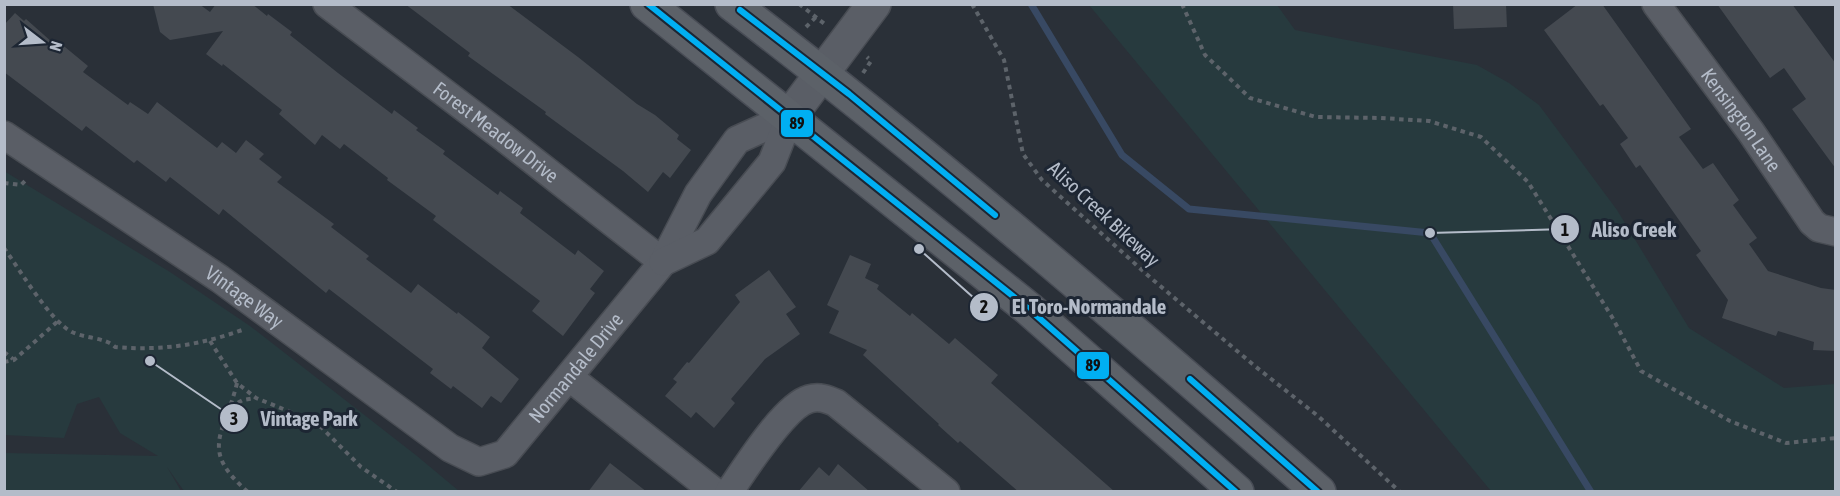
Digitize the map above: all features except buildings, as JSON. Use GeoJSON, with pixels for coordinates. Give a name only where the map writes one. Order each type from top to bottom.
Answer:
{"type":"FeatureCollection","features":[{"type":"Feature","properties":{"kind":"main road"},"geometry":{"type":"LineString","coordinates":[[647,4],[1029,309],[1237,492]]}},
{"type":"Feature","properties":{"kind":"main road"},"geometry":{"type":"LineString","coordinates":[[732,4],[823,74],[1118,316],[1319,492]]}},
{"type":"Feature","properties":{"kind":"street","name":"Forest Meadow Drive"},"geometry":{"type":"LineString","coordinates":[[327,4],[663,262]]}},
{"type":"Feature","properties":{"kind":"street","name":"Normandale Drive"},"geometry":{"type":"LineString","coordinates":[[663,262],[707,241],[772,162],[790,116],[874,4]]}},
{"type":"Feature","properties":{"kind":"street","name":"Kensington Lane"},"geometry":{"type":"LineString","coordinates":[[1656,4],[1751,132],[1812,222],[1831,232]]}},
{"type":"Feature","properties":{"kind":"street","name":"Normandale Drive"},"geometry":{"type":"LineString","coordinates":[[479,462],[505,454],[663,262],[698,194],[738,140],[790,116]]}},
{"type":"Feature","properties":{"kind":"street","name":"Vintage Way"},"geometry":{"type":"LineString","coordinates":[[4,135],[220,279],[450,448],[479,462]]}},
{"type":"Feature","properties":{"kind":"street"},"geometry":{"type":"LineString","coordinates":[[569,377],[715,492]]}},
{"type":"Feature","properties":{"kind":"street"},"geometry":{"type":"LineString","coordinates":[[729,492],[781,420],[807,399],[821,397],[836,402],[946,492]]}},
{"type":"Feature","properties":{"kind":"path"},"geometry":{"type":"LineString","coordinates":[[799,4],[816,17]]}},
{"type":"Feature","properties":{"kind":"path","name":"Aliso Creek Bikeway"},"geometry":{"type":"LineString","coordinates":[[972,4],[1004,60],[1023,154],[1042,180],[1152,279],[1256,368],[1318,417],[1400,492]]}},
{"type":"Feature","properties":{"kind":"path"},"geometry":{"type":"LineString","coordinates":[[1182,4],[1205,55],[1250,98],[1316,117],[1429,121],[1481,137],[1528,182],[1612,317],[1641,371],[1730,422],[1786,443],[1836,438]]}},
{"type":"Feature","properties":{"kind":"path"},"geometry":{"type":"LineString","coordinates":[[4,248],[57,322],[72,332],[111,343],[115,347],[162,349],[210,341],[246,328],[265,312]]}},
{"type":"Feature","properties":{"kind":"path"},"geometry":{"type":"LineString","coordinates":[[4,362],[14,360],[57,322]]}},
{"type":"Feature","properties":{"kind":"path"},"geometry":{"type":"LineString","coordinates":[[210,341],[237,383],[256,398],[308,419],[321,427],[361,467],[397,492]]}},
{"type":"Feature","properties":{"kind":"path"},"geometry":{"type":"LineString","coordinates":[[4,352],[14,360]]}},
{"type":"Feature","properties":{"kind":"path"},"geometry":{"type":"LineString","coordinates":[[237,383],[230,407],[221,426],[218,449],[223,465],[248,492]]}},
{"type":"Feature","properties":{"kind":"path"},"geometry":{"type":"LineString","coordinates":[[230,407],[243,400],[256,398]]}},
{"type":"Feature","properties":{"kind":"green space"},"geometry":{"type":"Polygon","coordinates":[[[1089,5],[1277,5],[1295,30],[1477,65],[1509,83],[1539,105],[1617,210],[1689,328],[1784,388],[1835,384],[1835,491],[1491,491],[1089,5]]]}},
{"type":"Feature","properties":{"kind":"green space"},"geometry":{"type":"Polygon","coordinates":[[[4,171],[170,272],[250,326],[459,491],[184,491],[167,467],[181,491],[5,491],[5,453],[158,456],[120,433],[99,397],[77,404],[64,438],[5,435],[4,171]]]}},
{"type":"Feature","properties":{"kind":"waterway"},"geometry":{"type":"LineString","coordinates":[[1031,4],[1122,155],[1189,209],[1430,233],[1591,492]]}},
{"type":"Feature","properties":{"kind":"transit line","name":"89"},"geometry":{"type":"LineString","coordinates":[[648,4],[1029,309],[1236,492]]}},
{"type":"Feature","properties":{"kind":"transit line","name":"89"},"geometry":{"type":"LineString","coordinates":[[740,10],[849,94],[995,215]]}},
{"type":"Feature","properties":{"kind":"transit line","name":"89"},"geometry":{"type":"LineString","coordinates":[[1190,379],[1318,492]]}},
{"type":"Feature","properties":{"kind":"place","name":"Aliso Creek"},"geometry":{"type":"Point","coordinates":[1430,233]}},
{"type":"Feature","properties":{"kind":"place","name":"El Toro-Normandale"},"geometry":{"type":"Point","coordinates":[919,249]}},
{"type":"Feature","properties":{"kind":"place","name":"Vintage Park"},"geometry":{"type":"Point","coordinates":[150,361]}}]}
